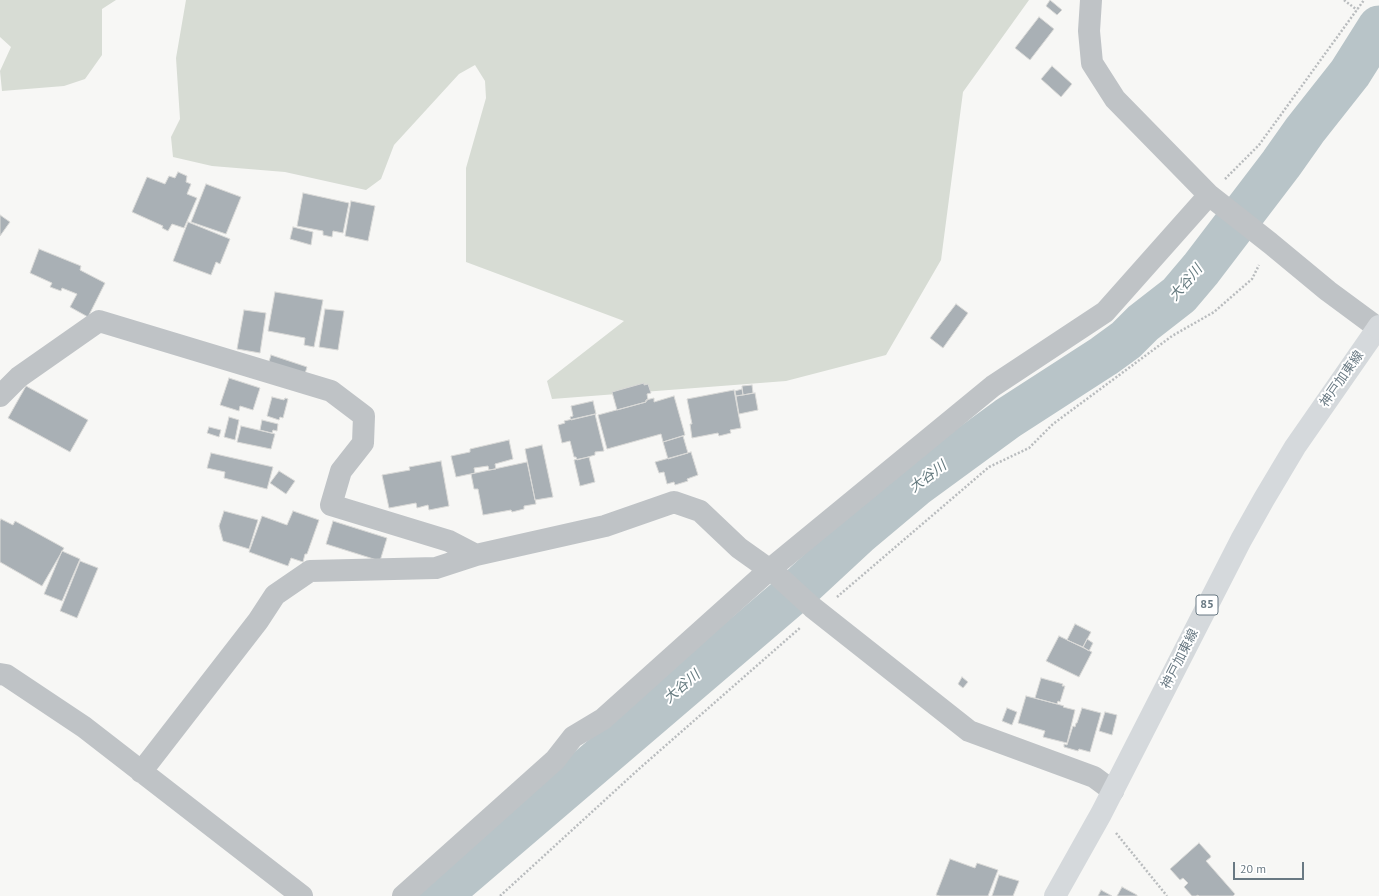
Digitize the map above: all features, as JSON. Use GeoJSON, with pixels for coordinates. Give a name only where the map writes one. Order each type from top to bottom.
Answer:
{"type":"FeatureCollection","features":[{"type":"Feature","properties":{"kind":"main road","name":"神戸加東線"},"geometry":{"type":"LineString","coordinates":[[1055,896],[1113,791],[1240,540],[1295,447],[1379,328]]}},
{"type":"Feature","properties":{"kind":"street"},"geometry":{"type":"LineString","coordinates":[[1091,0],[1089,31],[1092,63],[1115,99],[1216,201],[1328,291],[1379,328]]}},
{"type":"Feature","properties":{"kind":"street"},"geometry":{"type":"LineString","coordinates":[[403,896],[555,760],[573,737],[603,719],[992,386],[1105,312],[1216,201]]}},
{"type":"Feature","properties":{"kind":"street"},"geometry":{"type":"LineString","coordinates":[[0,396],[19,377],[99,321],[332,391],[364,416],[363,443],[341,471],[332,505],[449,541],[476,555]]}},
{"type":"Feature","properties":{"kind":"street"},"geometry":{"type":"LineString","coordinates":[[141,772],[258,621],[275,595],[310,570],[436,568],[476,555],[605,526],[674,502],[700,511],[739,548],[773,572],[816,609],[969,731],[1094,776],[1113,791]]}},
{"type":"Feature","properties":{"kind":"street"},"geometry":{"type":"LineString","coordinates":[[0,674],[6,675],[84,727],[302,896]]}},
{"type":"Feature","properties":{"kind":"path"},"geometry":{"type":"LineString","coordinates":[[1344,0],[1357,10]]}},
{"type":"Feature","properties":{"kind":"path"},"geometry":{"type":"LineString","coordinates":[[1216,201],[1259,145],[1364,0]]}},
{"type":"Feature","properties":{"kind":"path"},"geometry":{"type":"LineString","coordinates":[[500,896],[816,609],[989,467],[1029,448],[1053,424],[1172,336],[1214,312],[1252,279],[1265,239]]}},
{"type":"Feature","properties":{"kind":"path"},"geometry":{"type":"LineString","coordinates":[[1101,814],[1166,896]]}},
{"type":"Feature","properties":{"kind":"shaded area"},"geometry":{"type":"Polygon","coordinates":[[[0,0],[116,0],[102,9],[102,55],[85,79],[64,86],[2,91],[0,71],[11,47],[0,37],[0,0]]]}},
{"type":"Feature","properties":{"kind":"shaded area"},"geometry":{"type":"Polygon","coordinates":[[[186,0],[1029,0],[963,92],[941,260],[886,355],[786,381],[552,399],[547,381],[624,321],[466,262],[466,168],[486,98],[485,81],[475,65],[459,74],[394,145],[381,179],[366,190],[285,172],[212,166],[173,157],[171,137],[180,119],[176,58],[186,0]]]}},
{"type":"Feature","properties":{"kind":"building"},"geometry":{"type":"Polygon","coordinates":[[[1050,0],[1062,10],[1057,15],[1046,6],[1050,0]]]}},
{"type":"Feature","properties":{"kind":"building"},"geometry":{"type":"Polygon","coordinates":[[[1039,17],[1054,29],[1030,60],[1015,48],[1039,17]]]}},
{"type":"Feature","properties":{"kind":"building"},"geometry":{"type":"Polygon","coordinates":[[[1052,66],[1072,84],[1061,97],[1041,79],[1052,66]]]}},
{"type":"Feature","properties":{"kind":"building"},"geometry":{"type":"Polygon","coordinates":[[[178,172],[187,176],[186,182],[191,184],[187,194],[197,198],[184,228],[172,224],[168,231],[162,228],[163,226],[132,212],[147,177],[165,184],[169,176],[175,178],[178,172]]]}},
{"type":"Feature","properties":{"kind":"building"},"geometry":{"type":"Polygon","coordinates":[[[206,184],[241,197],[226,234],[191,222],[206,184]]]}},
{"type":"Feature","properties":{"kind":"building"},"geometry":{"type":"Polygon","coordinates":[[[303,193],[349,203],[343,233],[333,231],[332,237],[323,235],[323,231],[297,226],[303,193]]]}},
{"type":"Feature","properties":{"kind":"building"},"geometry":{"type":"Polygon","coordinates":[[[351,201],[375,206],[368,241],[345,236],[351,201]]]}},
{"type":"Feature","properties":{"kind":"building"},"geometry":{"type":"Polygon","coordinates":[[[0,215],[10,222],[0,236],[0,215]]]}},
{"type":"Feature","properties":{"kind":"building"},"geometry":{"type":"Polygon","coordinates":[[[188,222],[230,239],[220,264],[216,262],[211,275],[173,261],[188,222]]]}},
{"type":"Feature","properties":{"kind":"building"},"geometry":{"type":"Polygon","coordinates":[[[293,227],[313,232],[311,245],[290,239],[293,227]]]}},
{"type":"Feature","properties":{"kind":"building"},"geometry":{"type":"Polygon","coordinates":[[[39,249],[81,266],[80,270],[105,283],[88,317],[70,307],[77,294],[62,288],[61,291],[50,287],[52,283],[30,273],[39,249]]]}},
{"type":"Feature","properties":{"kind":"building"},"geometry":{"type":"Polygon","coordinates":[[[275,292],[323,300],[314,347],[304,345],[305,338],[268,331],[275,292]]]}},
{"type":"Feature","properties":{"kind":"building"},"geometry":{"type":"Polygon","coordinates":[[[956,304],[968,313],[943,348],[930,338],[956,304]]]}},
{"type":"Feature","properties":{"kind":"building"},"geometry":{"type":"Polygon","coordinates":[[[325,309],[344,311],[338,350],[319,347],[325,309]]]}},
{"type":"Feature","properties":{"kind":"building"},"geometry":{"type":"Polygon","coordinates":[[[244,310],[266,313],[260,353],[237,349],[244,310]]]}},
{"type":"Feature","properties":{"kind":"building"},"geometry":{"type":"Polygon","coordinates":[[[271,355],[307,367],[304,377],[268,365],[271,355]]]}},
{"type":"Feature","properties":{"kind":"building"},"geometry":{"type":"Polygon","coordinates":[[[229,378],[260,388],[253,410],[240,406],[239,411],[220,405],[229,378]]]}},
{"type":"Feature","properties":{"kind":"building"},"geometry":{"type":"Polygon","coordinates":[[[644,383],[644,385],[648,384],[651,393],[647,394],[648,400],[646,400],[646,402],[617,410],[612,392],[644,383]]]}},
{"type":"Feature","properties":{"kind":"building"},"geometry":{"type":"Polygon","coordinates":[[[752,385],[753,393],[743,395],[742,386],[752,385]]]}},
{"type":"Feature","properties":{"kind":"building"},"geometry":{"type":"Polygon","coordinates":[[[26,386],[88,420],[70,452],[8,418],[26,386]]]}},
{"type":"Feature","properties":{"kind":"building"},"geometry":{"type":"Polygon","coordinates":[[[742,389],[743,395],[736,396],[735,391],[742,389]]]}},
{"type":"Feature","properties":{"kind":"building"},"geometry":{"type":"Polygon","coordinates":[[[734,390],[741,428],[730,430],[731,433],[719,436],[718,433],[692,438],[690,424],[692,424],[687,399],[734,390]]]}},
{"type":"Feature","properties":{"kind":"building"},"geometry":{"type":"Polygon","coordinates":[[[755,393],[758,410],[739,414],[736,396],[755,393]]]}},
{"type":"Feature","properties":{"kind":"building"},"geometry":{"type":"Polygon","coordinates":[[[674,396],[685,435],[663,442],[661,434],[607,449],[598,415],[646,402],[646,400],[654,398],[654,402],[674,396]]]}},
{"type":"Feature","properties":{"kind":"building"},"geometry":{"type":"Polygon","coordinates":[[[272,397],[284,400],[285,398],[288,399],[283,418],[280,417],[279,420],[267,416],[272,397]]]}},
{"type":"Feature","properties":{"kind":"building"},"geometry":{"type":"Polygon","coordinates":[[[593,401],[596,414],[571,420],[570,417],[573,416],[571,406],[593,401]]]}},
{"type":"Feature","properties":{"kind":"building"},"geometry":{"type":"Polygon","coordinates":[[[595,414],[604,451],[595,452],[595,455],[577,460],[576,457],[574,457],[570,441],[562,443],[558,425],[565,423],[564,421],[595,414]]]}},
{"type":"Feature","properties":{"kind":"building"},"geometry":{"type":"Polygon","coordinates":[[[229,417],[239,420],[235,440],[224,437],[229,417]]]}},
{"type":"Feature","properties":{"kind":"building"},"geometry":{"type":"Polygon","coordinates":[[[262,420],[278,424],[277,431],[273,430],[272,433],[260,430],[262,420]]]}},
{"type":"Feature","properties":{"kind":"building"},"geometry":{"type":"Polygon","coordinates":[[[241,426],[275,434],[271,449],[237,442],[241,426]]]}},
{"type":"Feature","properties":{"kind":"building"},"geometry":{"type":"Polygon","coordinates":[[[209,427],[221,430],[219,437],[207,433],[209,427]]]}},
{"type":"Feature","properties":{"kind":"building"},"geometry":{"type":"Polygon","coordinates":[[[683,436],[688,453],[668,459],[663,442],[683,436]]]}},
{"type":"Feature","properties":{"kind":"building"},"geometry":{"type":"Polygon","coordinates":[[[509,440],[513,459],[495,464],[496,469],[489,470],[488,466],[474,468],[475,473],[456,477],[451,456],[470,452],[470,449],[509,440]]]}},
{"type":"Feature","properties":{"kind":"building"},"geometry":{"type":"Polygon","coordinates":[[[542,445],[553,497],[535,500],[525,449],[542,445]]]}},
{"type":"Feature","properties":{"kind":"building"},"geometry":{"type":"Polygon","coordinates":[[[691,452],[698,475],[687,479],[688,481],[675,485],[674,482],[667,484],[664,472],[659,473],[655,462],[691,452]]]}},
{"type":"Feature","properties":{"kind":"building"},"geometry":{"type":"Polygon","coordinates":[[[211,453],[273,467],[267,489],[224,478],[225,472],[207,468],[211,453]]]}},
{"type":"Feature","properties":{"kind":"building"},"geometry":{"type":"Polygon","coordinates":[[[589,457],[595,482],[580,486],[574,460],[589,457]]]}},
{"type":"Feature","properties":{"kind":"building"},"geometry":{"type":"Polygon","coordinates":[[[441,461],[449,506],[429,510],[428,505],[417,508],[416,503],[389,508],[382,475],[410,470],[409,467],[441,461]]]}},
{"type":"Feature","properties":{"kind":"building"},"geometry":{"type":"Polygon","coordinates":[[[527,462],[536,504],[524,506],[524,509],[512,512],[511,510],[483,515],[478,489],[474,489],[471,474],[527,462]]]}},
{"type":"Feature","properties":{"kind":"building"},"geometry":{"type":"Polygon","coordinates":[[[279,471],[295,481],[286,494],[270,483],[279,471]]]}},
{"type":"Feature","properties":{"kind":"building"},"geometry":{"type":"Polygon","coordinates":[[[224,511],[258,520],[249,549],[223,541],[219,526],[224,511]]]}},
{"type":"Feature","properties":{"kind":"building"},"geometry":{"type":"Polygon","coordinates":[[[293,511],[319,520],[303,562],[291,558],[288,566],[249,552],[262,516],[287,525],[293,511]]]}},
{"type":"Feature","properties":{"kind":"building"},"geometry":{"type":"Polygon","coordinates":[[[1,519],[13,525],[15,521],[64,548],[42,586],[0,562],[1,519]]]}},
{"type":"Feature","properties":{"kind":"building"},"geometry":{"type":"Polygon","coordinates":[[[333,521],[387,538],[380,561],[326,544],[333,521]]]}},
{"type":"Feature","properties":{"kind":"building"},"geometry":{"type":"Polygon","coordinates":[[[62,551],[80,559],[62,601],[44,594],[62,551]]]}},
{"type":"Feature","properties":{"kind":"building"},"geometry":{"type":"Polygon","coordinates":[[[80,561],[98,568],[77,618],[60,611],[80,561]]]}},
{"type":"Feature","properties":{"kind":"building"},"geometry":{"type":"Polygon","coordinates":[[[1075,624],[1091,632],[1083,647],[1067,640],[1075,624]]]}},
{"type":"Feature","properties":{"kind":"building"},"geometry":{"type":"Polygon","coordinates":[[[1059,636],[1092,652],[1079,677],[1046,661],[1059,636]]]}},
{"type":"Feature","properties":{"kind":"building"},"geometry":{"type":"Polygon","coordinates":[[[1087,639],[1093,643],[1089,651],[1083,647],[1087,639]]]}},
{"type":"Feature","properties":{"kind":"building"},"geometry":{"type":"Polygon","coordinates":[[[962,677],[968,682],[963,688],[958,684],[962,677]]]}},
{"type":"Feature","properties":{"kind":"building"},"geometry":{"type":"Polygon","coordinates":[[[1041,678],[1063,684],[1062,686],[1065,686],[1060,702],[1058,701],[1057,704],[1035,698],[1041,678]]]}},
{"type":"Feature","properties":{"kind":"building"},"geometry":{"type":"Polygon","coordinates":[[[1026,696],[1075,710],[1067,743],[1043,737],[1045,731],[1018,723],[1026,696]]]}},
{"type":"Feature","properties":{"kind":"building"},"geometry":{"type":"Polygon","coordinates":[[[1007,708],[1017,712],[1012,725],[1002,721],[1007,708]]]}},
{"type":"Feature","properties":{"kind":"building"},"geometry":{"type":"Polygon","coordinates":[[[1082,708],[1101,713],[1090,752],[1079,749],[1078,751],[1064,747],[1064,744],[1067,745],[1073,726],[1075,727],[1077,723],[1082,708]]]}},
{"type":"Feature","properties":{"kind":"building"},"geometry":{"type":"Polygon","coordinates":[[[1105,712],[1117,715],[1112,735],[1099,731],[1105,712]]]}},
{"type":"Feature","properties":{"kind":"building"},"geometry":{"type":"Polygon","coordinates":[[[1199,843],[1211,857],[1206,861],[1235,894],[1233,896],[1192,896],[1184,887],[1188,883],[1183,878],[1180,880],[1170,869],[1199,843]]]}},
{"type":"Feature","properties":{"kind":"building"},"geometry":{"type":"Polygon","coordinates":[[[950,859],[975,868],[977,863],[998,870],[988,896],[936,895],[950,859]]]}},
{"type":"Feature","properties":{"kind":"building"},"geometry":{"type":"Polygon","coordinates":[[[999,875],[1019,881],[1013,896],[992,896],[999,875]]]}},
{"type":"Feature","properties":{"kind":"building"},"geometry":{"type":"Polygon","coordinates":[[[1122,887],[1137,895],[1137,896],[1117,896],[1122,887]]]}},
{"type":"Feature","properties":{"kind":"building"},"geometry":{"type":"Polygon","coordinates":[[[1101,890],[1112,896],[1098,896],[1101,890]]]}},
{"type":"Feature","properties":{"kind":"waterway","name":"大谷川"},"geometry":{"type":"LineString","coordinates":[[439,896],[804,584],[859,533],[915,486],[1008,418],[1104,356],[1126,340],[1143,323],[1179,295],[1201,269],[1305,130],[1350,73],[1379,27]]}}]}
